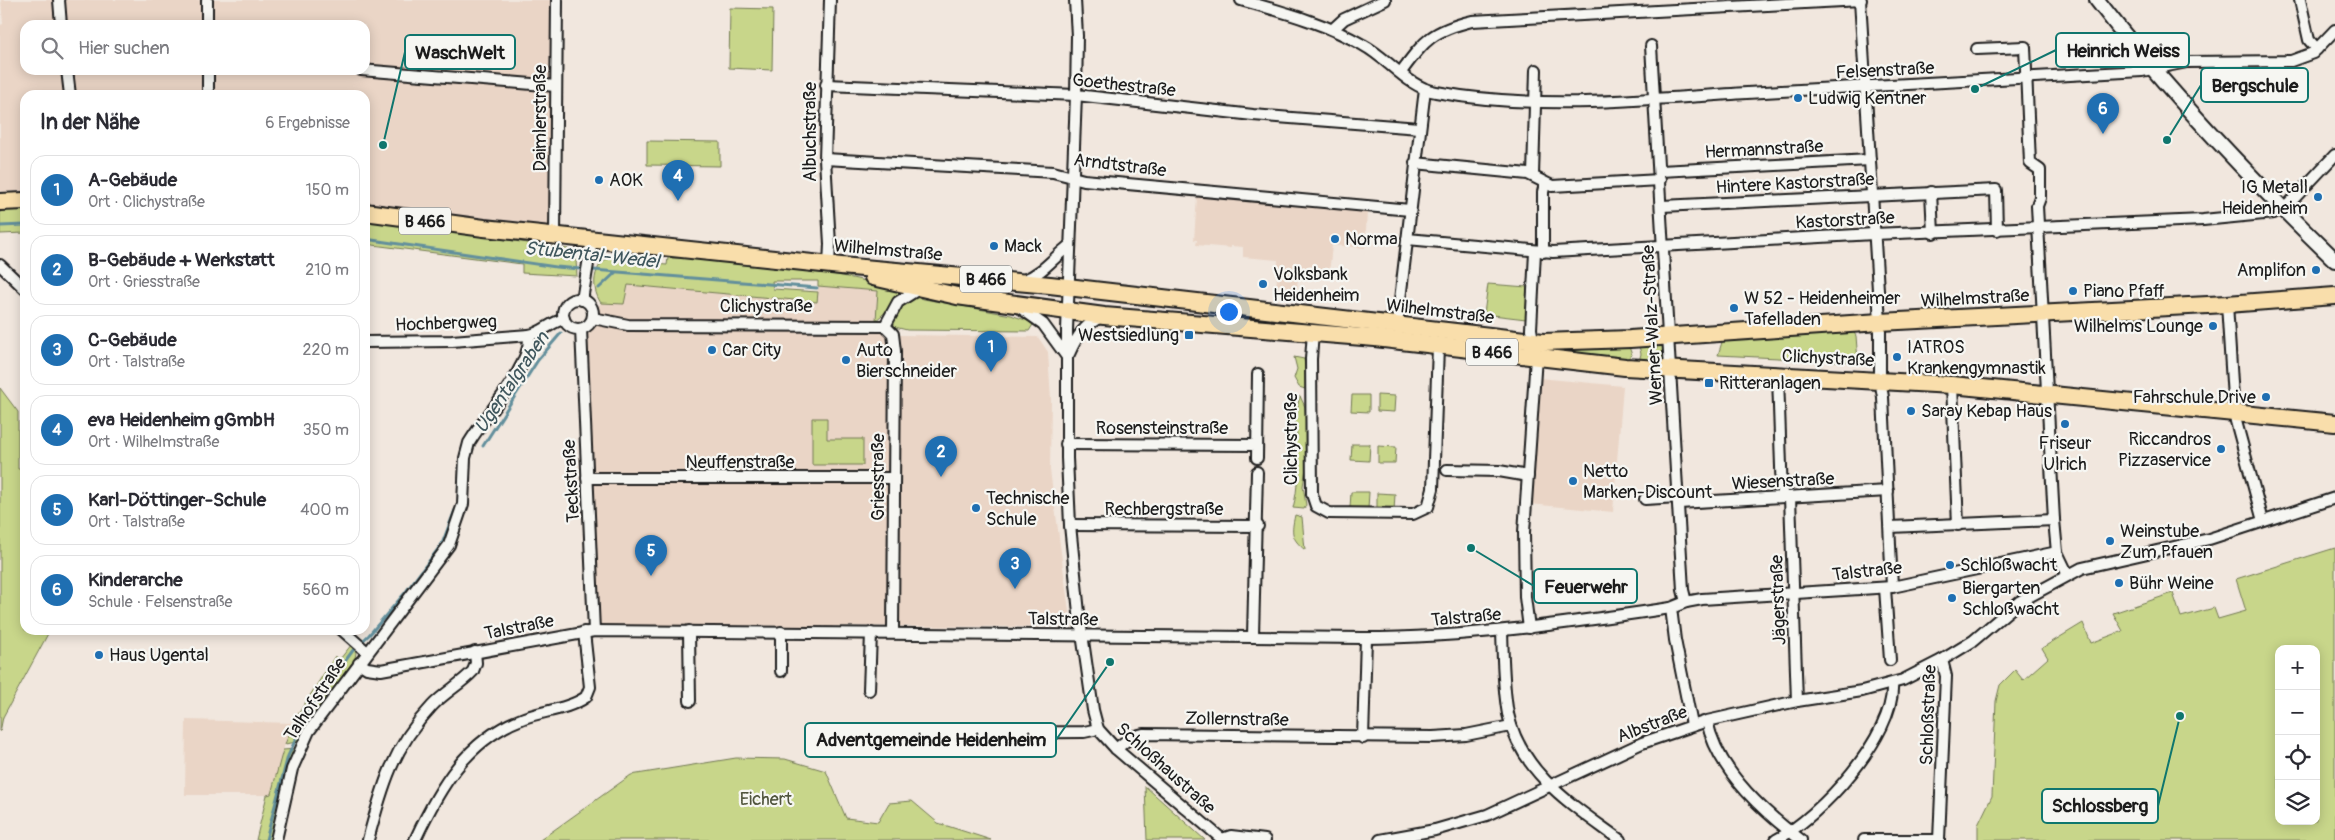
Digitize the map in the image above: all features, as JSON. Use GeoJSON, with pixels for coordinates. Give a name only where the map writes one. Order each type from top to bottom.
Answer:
{"type":"FeatureCollection","features":[{"type":"Feature","properties":{"kind":"main road"},"geometry":{"type":"LineString","coordinates":[[0,202],[20,201]]}},
{"type":"Feature","properties":{"kind":"main road","name":"Wilhelmstraße"},"geometry":{"type":"LineString","coordinates":[[370,213],[555,236],[1019,282],[1397,325],[1535,350],[1630,339],[1880,322],[2228,304],[2335,296]]}},
{"type":"Feature","properties":{"kind":"main road","name":"Clichystraße"},"geometry":{"type":"LineString","coordinates":[[835,265],[880,279],[921,288],[1014,304],[1104,316],[1313,332],[1438,346],[1535,350],[1625,367],[1952,385],[2335,423]]}},
{"type":"Feature","properties":{"kind":"main road"},"geometry":{"type":"LineString","coordinates":[[1625,367],[1633,361],[1637,354],[1630,339]]}},
{"type":"Feature","properties":{"kind":"street"},"geometry":{"type":"LineString","coordinates":[[59,0],[61,20]]}},
{"type":"Feature","properties":{"kind":"street"},"geometry":{"type":"LineString","coordinates":[[207,0],[207,20]]}},
{"type":"Feature","properties":{"kind":"street","name":"Daimlerstraße"},"geometry":{"type":"LineString","coordinates":[[555,236],[557,0]]}},
{"type":"Feature","properties":{"kind":"street","name":"Albuchstraße"},"geometry":{"type":"LineString","coordinates":[[830,0],[825,159],[830,244],[835,265]]}},
{"type":"Feature","properties":{"kind":"street","name":"Schloßhaustraße"},"geometry":{"type":"LineString","coordinates":[[1075,0],[1077,36],[1076,96],[1068,288],[1066,444],[1070,525],[1081,635],[1093,710],[1098,729],[1116,749],[1222,840]]}},
{"type":"Feature","properties":{"kind":"street"},"geometry":{"type":"LineString","coordinates":[[1241,0],[1333,29],[1373,50],[1425,89],[1397,325]]}},
{"type":"Feature","properties":{"kind":"street"},"geometry":{"type":"LineString","coordinates":[[1333,29],[1344,19],[1385,0]]}},
{"type":"Feature","properties":{"kind":"street"},"geometry":{"type":"LineString","coordinates":[[1400,72],[1427,39],[1447,28],[1472,21],[1861,0],[1880,322],[1880,380],[1883,397],[1890,527],[1890,660]]}},
{"type":"Feature","properties":{"kind":"street"},"geometry":{"type":"LineString","coordinates":[[2097,0],[2154,70],[2335,260]]}},
{"type":"Feature","properties":{"kind":"street"},"geometry":{"type":"LineString","coordinates":[[2300,0],[2309,40],[2317,48]]}},
{"type":"Feature","properties":{"kind":"street","name":"Felsenstraße"},"geometry":{"type":"LineString","coordinates":[[1425,89],[1442,93],[1536,103],[1865,87],[2154,70],[2187,62],[2290,61],[2306,56],[2335,30]]}},
{"type":"Feature","properties":{"kind":"street","name":"Werner-Walz-Straße"},"geometry":{"type":"LineString","coordinates":[[1652,46],[1670,370],[1686,602]]}},
{"type":"Feature","properties":{"kind":"street"},"geometry":{"type":"LineString","coordinates":[[1978,49],[2025,47],[2030,163],[2040,170],[2039,228],[2054,520],[2057,552],[2068,576]]}},
{"type":"Feature","properties":{"kind":"street"},"geometry":{"type":"LineString","coordinates":[[1533,175],[1536,70]]}},
{"type":"Feature","properties":{"kind":"street"},"geometry":{"type":"LineString","coordinates":[[370,71],[556,86]]}},
{"type":"Feature","properties":{"kind":"street"},"geometry":{"type":"LineString","coordinates":[[68,75],[69,90]]}},
{"type":"Feature","properties":{"kind":"street"},"geometry":{"type":"LineString","coordinates":[[208,75],[208,90]]}},
{"type":"Feature","properties":{"kind":"street","name":"Goethestraße"},"geometry":{"type":"LineString","coordinates":[[826,85],[1076,96],[1253,115],[1419,128]]}},
{"type":"Feature","properties":{"kind":"street"},"geometry":{"type":"LineString","coordinates":[[2285,208],[2335,155]]}},
{"type":"Feature","properties":{"kind":"street","name":"Arndtstraße"},"geometry":{"type":"LineString","coordinates":[[825,159],[1058,172],[1074,178],[1410,210]]}},
{"type":"Feature","properties":{"kind":"street","name":"Hermannstraße"},"geometry":{"type":"LineString","coordinates":[[1545,184],[1556,186],[1870,160]]}},
{"type":"Feature","properties":{"kind":"street"},"geometry":{"type":"LineString","coordinates":[[1415,162],[1533,175],[1545,184],[1531,323],[1535,350],[1524,574],[1529,628]]}},
{"type":"Feature","properties":{"kind":"street","name":"Hintere Kastorstraße"},"geometry":{"type":"LineString","coordinates":[[1662,206],[1996,190],[1997,230]]}},
{"type":"Feature","properties":{"kind":"street"},"geometry":{"type":"LineString","coordinates":[[1931,192],[1933,233]]}},
{"type":"Feature","properties":{"kind":"street","name":"Kastorstraße"},"geometry":{"type":"LineString","coordinates":[[1407,239],[1539,252],[1664,247],[1874,234],[1933,233],[2203,220],[2274,213],[2285,208]]}},
{"type":"Feature","properties":{"kind":"street"},"geometry":{"type":"LineString","coordinates":[[582,300],[592,240]]}},
{"type":"Feature","properties":{"kind":"street"},"geometry":{"type":"LineString","coordinates":[[1019,282],[1041,271],[1070,245]]}},
{"type":"Feature","properties":{"kind":"street"},"geometry":{"type":"LineString","coordinates":[[0,264],[20,284]]}},
{"type":"Feature","properties":{"kind":"street"},"geometry":{"type":"LineString","coordinates":[[885,326],[898,302],[921,288]]}},
{"type":"Feature","properties":{"kind":"street"},"geometry":{"type":"LineString","coordinates":[[582,300],[591,307],[593,318],[587,326],[581,329],[571,327],[564,319],[566,306],[573,301],[582,300]]}},
{"type":"Feature","properties":{"kind":"street"},"geometry":{"type":"LineString","coordinates":[[1014,304],[1042,324],[1068,358]]}},
{"type":"Feature","properties":{"kind":"street"},"geometry":{"type":"LineString","coordinates":[[2228,304],[2234,414],[2264,521]]}},
{"type":"Feature","properties":{"kind":"street","name":"Schloßhaustraße"},"geometry":{"type":"LineString","coordinates":[[1068,358],[1078,334],[1090,322],[1104,316]]}},
{"type":"Feature","properties":{"kind":"street","name":"Clichystraße"},"geometry":{"type":"LineString","coordinates":[[593,318],[628,325],[885,326]]}},
{"type":"Feature","properties":{"kind":"street"},"geometry":{"type":"LineString","coordinates":[[528,335],[539,332],[553,322],[564,319]]}},
{"type":"Feature","properties":{"kind":"street","name":"Griesstraße"},"geometry":{"type":"LineString","coordinates":[[885,326],[894,337],[893,633]]}},
{"type":"Feature","properties":{"kind":"street","name":"Teckstraße"},"geometry":{"type":"LineString","coordinates":[[414,840],[449,776],[479,743],[511,723],[586,697],[590,687],[587,478],[581,329]]}},
{"type":"Feature","properties":{"kind":"street","name":"Clichystraße"},"geometry":{"type":"LineString","coordinates":[[1313,332],[1311,359],[1312,494],[1316,506],[1330,513],[1413,514],[1424,510],[1431,502],[1438,346]]}},
{"type":"Feature","properties":{"kind":"street","name":"Hochbergweg"},"geometry":{"type":"LineString","coordinates":[[370,342],[452,341],[528,335]]}},
{"type":"Feature","properties":{"kind":"street","name":"Talhofstraße"},"geometry":{"type":"LineString","coordinates":[[276,840],[289,778],[298,753],[322,712],[359,663],[365,650],[449,545],[463,504],[465,458],[469,444],[522,363],[529,346],[528,335]]}},
{"type":"Feature","properties":{"kind":"street"},"geometry":{"type":"LineString","coordinates":[[1257,458],[1258,374]]}},
{"type":"Feature","properties":{"kind":"street","name":"Jägerstraße"},"geometry":{"type":"LineString","coordinates":[[1778,376],[1794,594],[1797,701]]}},
{"type":"Feature","properties":{"kind":"street"},"geometry":{"type":"LineString","coordinates":[[1952,385],[1958,525]]}},
{"type":"Feature","properties":{"kind":"street","name":"Rosensteinstraße"},"geometry":{"type":"LineString","coordinates":[[1066,444],[1257,444]]}},
{"type":"Feature","properties":{"kind":"street"},"geometry":{"type":"LineString","coordinates":[[1447,470],[1499,471],[1528,476]]}},
{"type":"Feature","properties":{"kind":"street"},"geometry":{"type":"LineString","coordinates":[[1253,636],[1258,526],[1257,472]]}},
{"type":"Feature","properties":{"kind":"street","name":"Neuffenstraße"},"geometry":{"type":"LineString","coordinates":[[587,478],[894,478]]}},
{"type":"Feature","properties":{"kind":"street","name":"Wiesenstraße"},"geometry":{"type":"LineString","coordinates":[[1645,499],[1786,497],[1888,491]]}},
{"type":"Feature","properties":{"kind":"street","name":"Schloßstraße"},"geometry":{"type":"LineString","coordinates":[[1939,840],[1946,676],[1942,660],[1972,641],[2019,602],[2089,566],[2209,538],[2335,498]]}},
{"type":"Feature","properties":{"kind":"street"},"geometry":{"type":"LineString","coordinates":[[1890,527],[2054,520]]}},
{"type":"Feature","properties":{"kind":"street","name":"Rechbergstraße"},"geometry":{"type":"LineString","coordinates":[[1070,525],[1258,526]]}},
{"type":"Feature","properties":{"kind":"street","name":"Talstraße"},"geometry":{"type":"LineString","coordinates":[[359,663],[371,670],[381,670],[589,631],[1418,638],[1529,628],[1671,608],[1686,602],[1889,587],[2057,552]]}},
{"type":"Feature","properties":{"kind":"street"},"geometry":{"type":"LineString","coordinates":[[1671,608],[1675,640],[1692,725]]}},
{"type":"Feature","properties":{"kind":"street"},"geometry":{"type":"LineString","coordinates":[[1502,630],[1506,704],[1511,726],[1525,756],[1549,786],[1620,840]]}},
{"type":"Feature","properties":{"kind":"street"},"geometry":{"type":"LineString","coordinates":[[689,631],[690,701]]}},
{"type":"Feature","properties":{"kind":"street"},"geometry":{"type":"LineString","coordinates":[[781,632],[781,671]]}},
{"type":"Feature","properties":{"kind":"street"},"geometry":{"type":"LineString","coordinates":[[869,690],[871,633]]}},
{"type":"Feature","properties":{"kind":"street"},"geometry":{"type":"LineString","coordinates":[[348,635],[365,650]]}},
{"type":"Feature","properties":{"kind":"street"},"geometry":{"type":"LineString","coordinates":[[1363,738],[1366,638]]}},
{"type":"Feature","properties":{"kind":"street"},"geometry":{"type":"LineString","coordinates":[[368,840],[384,783],[400,747],[432,707],[473,671],[476,664],[475,652]]}},
{"type":"Feature","properties":{"kind":"street","name":"Albstraße"},"geometry":{"type":"LineString","coordinates":[[1380,840],[1435,830],[1470,820],[1516,803],[1642,743],[1692,725],[1797,701],[1892,684],[1942,660]]}},
{"type":"Feature","properties":{"kind":"street"},"geometry":{"type":"LineString","coordinates":[[1776,840],[1791,832],[1827,802],[1855,767],[1886,714],[1892,698],[1892,684]]}},
{"type":"Feature","properties":{"kind":"street"},"geometry":{"type":"LineString","coordinates":[[1707,721],[1711,737],[1734,776],[1758,804],[1801,840]]}},
{"type":"Feature","properties":{"kind":"street","name":"Zollernstraße"},"geometry":{"type":"LineString","coordinates":[[1116,749],[1131,737],[1143,734],[1363,738],[1453,736],[1511,726]]}},
{"type":"Feature","properties":{"kind":"street"},"geometry":{"type":"LineString","coordinates":[[908,733],[1084,732],[1098,729]]}},
{"type":"Feature","properties":{"kind":"street"},"geometry":{"type":"LineString","coordinates":[[1222,840],[1232,836],[1265,840]]}},
{"type":"Feature","properties":{"kind":"street"},"geometry":{"type":"LineString","coordinates":[[1864,840],[1939,840]]}},
{"type":"Feature","properties":{"kind":"shaded area"},"geometry":{"type":"Polygon","coordinates":[[[1,0],[560,0],[553,229],[370,206],[370,90],[20,90],[20,194],[0,195],[0,25],[3,24],[1,0]]]}},
{"type":"Feature","properties":{"kind":"shaded area"},"geometry":{"type":"Polygon","coordinates":[[[1197,197],[1367,212],[1365,248],[1332,245],[1329,274],[1298,272],[1297,294],[1276,292],[1278,260],[1243,257],[1243,247],[1231,246],[1231,248],[1196,245],[1197,240],[1194,240],[1197,197]]]}},
{"type":"Feature","properties":{"kind":"shaded area"},"geometry":{"type":"Polygon","coordinates":[[[628,285],[817,302],[818,286],[878,291],[876,320],[893,320],[899,335],[1038,337],[1048,352],[1051,399],[1050,470],[1070,619],[1061,627],[596,625],[586,334],[597,325],[598,306],[601,303],[624,304],[628,285]]]}},
{"type":"Feature","properties":{"kind":"shaded area"},"geometry":{"type":"Polygon","coordinates":[[[1539,378],[1623,386],[1613,512],[1530,504],[1539,378]]]}},
{"type":"Feature","properties":{"kind":"shaded area"},"geometry":{"type":"Polygon","coordinates":[[[186,720],[294,723],[285,744],[271,795],[185,795],[186,720]]]}},
{"type":"Feature","properties":{"kind":"green space"},"geometry":{"type":"Polygon","coordinates":[[[730,8],[773,9],[772,70],[729,68],[730,8]]]}},
{"type":"Feature","properties":{"kind":"green space"},"geometry":{"type":"Polygon","coordinates":[[[647,141],[720,142],[720,166],[647,165],[647,141]]]}},
{"type":"Feature","properties":{"kind":"green space"},"geometry":{"type":"Polygon","coordinates":[[[20,208],[20,233],[0,234],[0,209],[20,208]]]}},
{"type":"Feature","properties":{"kind":"green space"},"geometry":{"type":"Polygon","coordinates":[[[370,220],[568,249],[576,260],[577,276],[522,273],[522,264],[370,245],[370,220]]]}},
{"type":"Feature","properties":{"kind":"green space"},"geometry":{"type":"Polygon","coordinates":[[[617,255],[653,260],[653,264],[667,265],[668,258],[687,258],[796,269],[851,278],[903,292],[876,320],[878,291],[818,286],[818,281],[772,281],[773,289],[818,292],[817,302],[628,285],[624,304],[601,303],[595,289],[596,274],[603,261],[617,255]]]}},
{"type":"Feature","properties":{"kind":"green space"},"geometry":{"type":"Polygon","coordinates":[[[1488,284],[1527,287],[1526,319],[1484,314],[1488,284]]]}},
{"type":"Feature","properties":{"kind":"green space"},"geometry":{"type":"Polygon","coordinates":[[[913,297],[1011,315],[1034,323],[1029,331],[907,330],[895,327],[893,317],[895,313],[913,297]]]}},
{"type":"Feature","properties":{"kind":"green space"},"geometry":{"type":"Polygon","coordinates":[[[1853,331],[1856,336],[1858,362],[1718,355],[1723,339],[1853,331]]]}},
{"type":"Feature","properties":{"kind":"green space"},"geometry":{"type":"Polygon","coordinates":[[[1664,344],[1665,363],[1639,361],[1641,354],[1639,346],[1664,344]]]}},
{"type":"Feature","properties":{"kind":"green space"},"geometry":{"type":"Polygon","coordinates":[[[1629,347],[1632,355],[1626,360],[1545,350],[1629,347]]]}},
{"type":"Feature","properties":{"kind":"green space"},"geometry":{"type":"Polygon","coordinates":[[[1294,357],[1304,359],[1308,390],[1299,387],[1294,378],[1297,369],[1294,357]]]}},
{"type":"Feature","properties":{"kind":"green space"},"geometry":{"type":"Polygon","coordinates":[[[0,388],[18,412],[20,635],[47,635],[3,717],[0,732],[0,388]]]}},
{"type":"Feature","properties":{"kind":"green space"},"geometry":{"type":"Polygon","coordinates":[[[1352,395],[1369,395],[1369,412],[1351,411],[1352,395]]]}},
{"type":"Feature","properties":{"kind":"green space"},"geometry":{"type":"Polygon","coordinates":[[[1377,395],[1395,396],[1394,412],[1377,411],[1377,395]]]}},
{"type":"Feature","properties":{"kind":"green space"},"geometry":{"type":"Polygon","coordinates":[[[1300,396],[1305,407],[1308,456],[1303,486],[1306,505],[1304,509],[1293,508],[1298,476],[1297,459],[1293,444],[1297,434],[1294,426],[1300,396]]]}},
{"type":"Feature","properties":{"kind":"green space"},"geometry":{"type":"Polygon","coordinates":[[[812,418],[827,418],[827,439],[863,439],[863,465],[812,465],[812,418]]]}},
{"type":"Feature","properties":{"kind":"green space"},"geometry":{"type":"Polygon","coordinates":[[[1352,444],[1370,444],[1369,461],[1351,460],[1352,444]]]}},
{"type":"Feature","properties":{"kind":"green space"},"geometry":{"type":"Polygon","coordinates":[[[1378,446],[1396,447],[1395,463],[1378,463],[1378,446]]]}},
{"type":"Feature","properties":{"kind":"green space"},"geometry":{"type":"Polygon","coordinates":[[[1351,492],[1369,492],[1368,509],[1350,508],[1351,492]]]}},
{"type":"Feature","properties":{"kind":"green space"},"geometry":{"type":"Polygon","coordinates":[[[1377,493],[1395,494],[1394,511],[1377,510],[1377,493]]]}},
{"type":"Feature","properties":{"kind":"green space"},"geometry":{"type":"Polygon","coordinates":[[[1295,515],[1302,517],[1305,550],[1293,535],[1295,515]]]}},
{"type":"Feature","properties":{"kind":"green space"},"geometry":{"type":"Polygon","coordinates":[[[2335,548],[2335,840],[1978,840],[1978,825],[1992,796],[1996,701],[2000,685],[2015,670],[2023,680],[2048,658],[2042,648],[2083,623],[2091,643],[2123,631],[2113,613],[2173,593],[2181,617],[2214,608],[2218,619],[2246,611],[2236,579],[2335,548]]]}},
{"type":"Feature","properties":{"kind":"green space"},"geometry":{"type":"Polygon","coordinates":[[[352,644],[356,652],[355,659],[314,717],[297,716],[335,656],[340,659],[352,644]]]}},
{"type":"Feature","properties":{"kind":"green space"},"geometry":{"type":"Polygon","coordinates":[[[294,723],[303,724],[306,730],[297,742],[285,744],[294,723]]]}},
{"type":"Feature","properties":{"kind":"green space"},"geometry":{"type":"Polygon","coordinates":[[[296,749],[281,795],[271,840],[256,840],[267,795],[271,794],[283,750],[296,749]]]}},
{"type":"Feature","properties":{"kind":"green space","name":"Eichert"},"geometry":{"type":"Polygon","coordinates":[[[736,758],[785,759],[826,771],[846,818],[878,822],[889,803],[912,801],[938,823],[991,840],[540,840],[631,775],[736,758]]]}},
{"type":"Feature","properties":{"kind":"green space"},"geometry":{"type":"Polygon","coordinates":[[[1145,786],[1205,840],[1147,840],[1145,786]]]}},
{"type":"Feature","properties":{"kind":"waterway","name":"Stubental-Wedel"},"geometry":{"type":"LineString","coordinates":[[0,226],[20,225]]}},
{"type":"Feature","properties":{"kind":"waterway","name":"Stubental-Wedel"},"geometry":{"type":"LineString","coordinates":[[370,240],[556,267],[817,288]]}},
{"type":"Feature","properties":{"kind":"waterway","name":"Ugentalgraben"},"geometry":{"type":"LineString","coordinates":[[599,288],[615,273]]}},
{"type":"Feature","properties":{"kind":"waterway","name":"Ugentalgraben"},"geometry":{"type":"LineString","coordinates":[[483,446],[538,360],[561,333]]}},
{"type":"Feature","properties":{"kind":"waterway","name":"Ugentalgraben"},"geometry":{"type":"LineString","coordinates":[[370,634],[405,593],[442,544],[455,510]]}},
{"type":"Feature","properties":{"kind":"waterway","name":"Ugentalgraben"},"geometry":{"type":"LineString","coordinates":[[266,840],[288,756],[309,710],[354,649],[369,635]]}},
{"type":"Feature","properties":{"kind":"place","name":"Heinrich Weiss"},"geometry":{"type":"Point","coordinates":[1975,89]}},
{"type":"Feature","properties":{"kind":"place","name":"Ludwig Kentner"},"geometry":{"type":"Point","coordinates":[1798,98]}},
{"type":"Feature","properties":{"kind":"place","name":"Kinderarche"},"geometry":{"type":"Point","coordinates":[2103,134]}},
{"type":"Feature","properties":{"kind":"place","name":"Bergschule"},"geometry":{"type":"Point","coordinates":[2167,140]}},
{"type":"Feature","properties":{"kind":"place","name":"WaschWelt"},"geometry":{"type":"Point","coordinates":[383,145]}},
{"type":"Feature","properties":{"kind":"place","name":"AOK"},"geometry":{"type":"Point","coordinates":[599,180]}},
{"type":"Feature","properties":{"kind":"place","name":"IG Metall Heidenheim"},"geometry":{"type":"Point","coordinates":[2318,197]}},
{"type":"Feature","properties":{"kind":"place","name":"eva Heidenheim gGmbH"},"geometry":{"type":"Point","coordinates":[678,201]}},
{"type":"Feature","properties":{"kind":"place","name":"Norma"},"geometry":{"type":"Point","coordinates":[1335,239]}},
{"type":"Feature","properties":{"kind":"place","name":"Mack"},"geometry":{"type":"Point","coordinates":[994,246]}},
{"type":"Feature","properties":{"kind":"place","name":"Amplifon"},"geometry":{"type":"Point","coordinates":[2316,270]}},
{"type":"Feature","properties":{"kind":"place","name":"Volksbank Heidenheim"},"geometry":{"type":"Point","coordinates":[1263,284]}},
{"type":"Feature","properties":{"kind":"place","name":"Piano Pfaff"},"geometry":{"type":"Point","coordinates":[2073,291]}},
{"type":"Feature","properties":{"kind":"place","name":"W 52 - Heidenheimer Tafelladen"},"geometry":{"type":"Point","coordinates":[1734,308]}},
{"type":"Feature","properties":{"kind":"place","name":"Wilhelms Lounge"},"geometry":{"type":"Point","coordinates":[2213,326]}},
{"type":"Feature","properties":{"kind":"place","name":"Westsiedlung"},"geometry":{"type":"Point","coordinates":[1189,335]}},
{"type":"Feature","properties":{"kind":"place","name":"Car City"},"geometry":{"type":"Point","coordinates":[712,350]}},
{"type":"Feature","properties":{"kind":"place","name":"IATROS Krankengymnastik"},"geometry":{"type":"Point","coordinates":[1897,357]}},
{"type":"Feature","properties":{"kind":"place","name":"Auto Bierschneider"},"geometry":{"type":"Point","coordinates":[846,360]}},
{"type":"Feature","properties":{"kind":"place","name":"A-Gebäude"},"geometry":{"type":"Point","coordinates":[991,372]}},
{"type":"Feature","properties":{"kind":"place","name":"Ritteranlagen"},"geometry":{"type":"Point","coordinates":[1709,383]}},
{"type":"Feature","properties":{"kind":"place","name":"Fahrschule Drive"},"geometry":{"type":"Point","coordinates":[2266,397]}},
{"type":"Feature","properties":{"kind":"place","name":"Saray Kebap Haus"},"geometry":{"type":"Point","coordinates":[1911,411]}},
{"type":"Feature","properties":{"kind":"place","name":"Friseur Ulrich"},"geometry":{"type":"Point","coordinates":[2065,424]}},
{"type":"Feature","properties":{"kind":"place","name":"Riccandros Pizzaservice"},"geometry":{"type":"Point","coordinates":[2221,449]}},
{"type":"Feature","properties":{"kind":"place","name":"B-Gebäude + Werkstatt"},"geometry":{"type":"Point","coordinates":[941,477]}},
{"type":"Feature","properties":{"kind":"place","name":"Netto Marken-Discount"},"geometry":{"type":"Point","coordinates":[1573,481]}},
{"type":"Feature","properties":{"kind":"place","name":"Technische Schule"},"geometry":{"type":"Point","coordinates":[976,508]}},
{"type":"Feature","properties":{"kind":"place","name":"Weinstube Zum Pfauen"},"geometry":{"type":"Point","coordinates":[2110,541]}},
{"type":"Feature","properties":{"kind":"place","name":"Feuerwehr"},"geometry":{"type":"Point","coordinates":[1471,548]}},
{"type":"Feature","properties":{"kind":"place","name":"Schloßwacht"},"geometry":{"type":"Point","coordinates":[1950,565]}},
{"type":"Feature","properties":{"kind":"place","name":"Karl-Döttinger-Schule"},"geometry":{"type":"Point","coordinates":[651,576]}},
{"type":"Feature","properties":{"kind":"place","name":"Bühr Weine"},"geometry":{"type":"Point","coordinates":[2119,583]}},
{"type":"Feature","properties":{"kind":"place","name":"C-Gebäude"},"geometry":{"type":"Point","coordinates":[1015,589]}},
{"type":"Feature","properties":{"kind":"place","name":"Biergarten Schloßwacht"},"geometry":{"type":"Point","coordinates":[1952,598]}},
{"type":"Feature","properties":{"kind":"place","name":"Haus Ugental"},"geometry":{"type":"Point","coordinates":[99,655]}},
{"type":"Feature","properties":{"kind":"place","name":"Adventgemeinde Heidenheim"},"geometry":{"type":"Point","coordinates":[1110,662]}},
{"type":"Feature","properties":{"kind":"place","name":"Schlossberg"},"geometry":{"type":"Point","coordinates":[2180,716]}}]}
